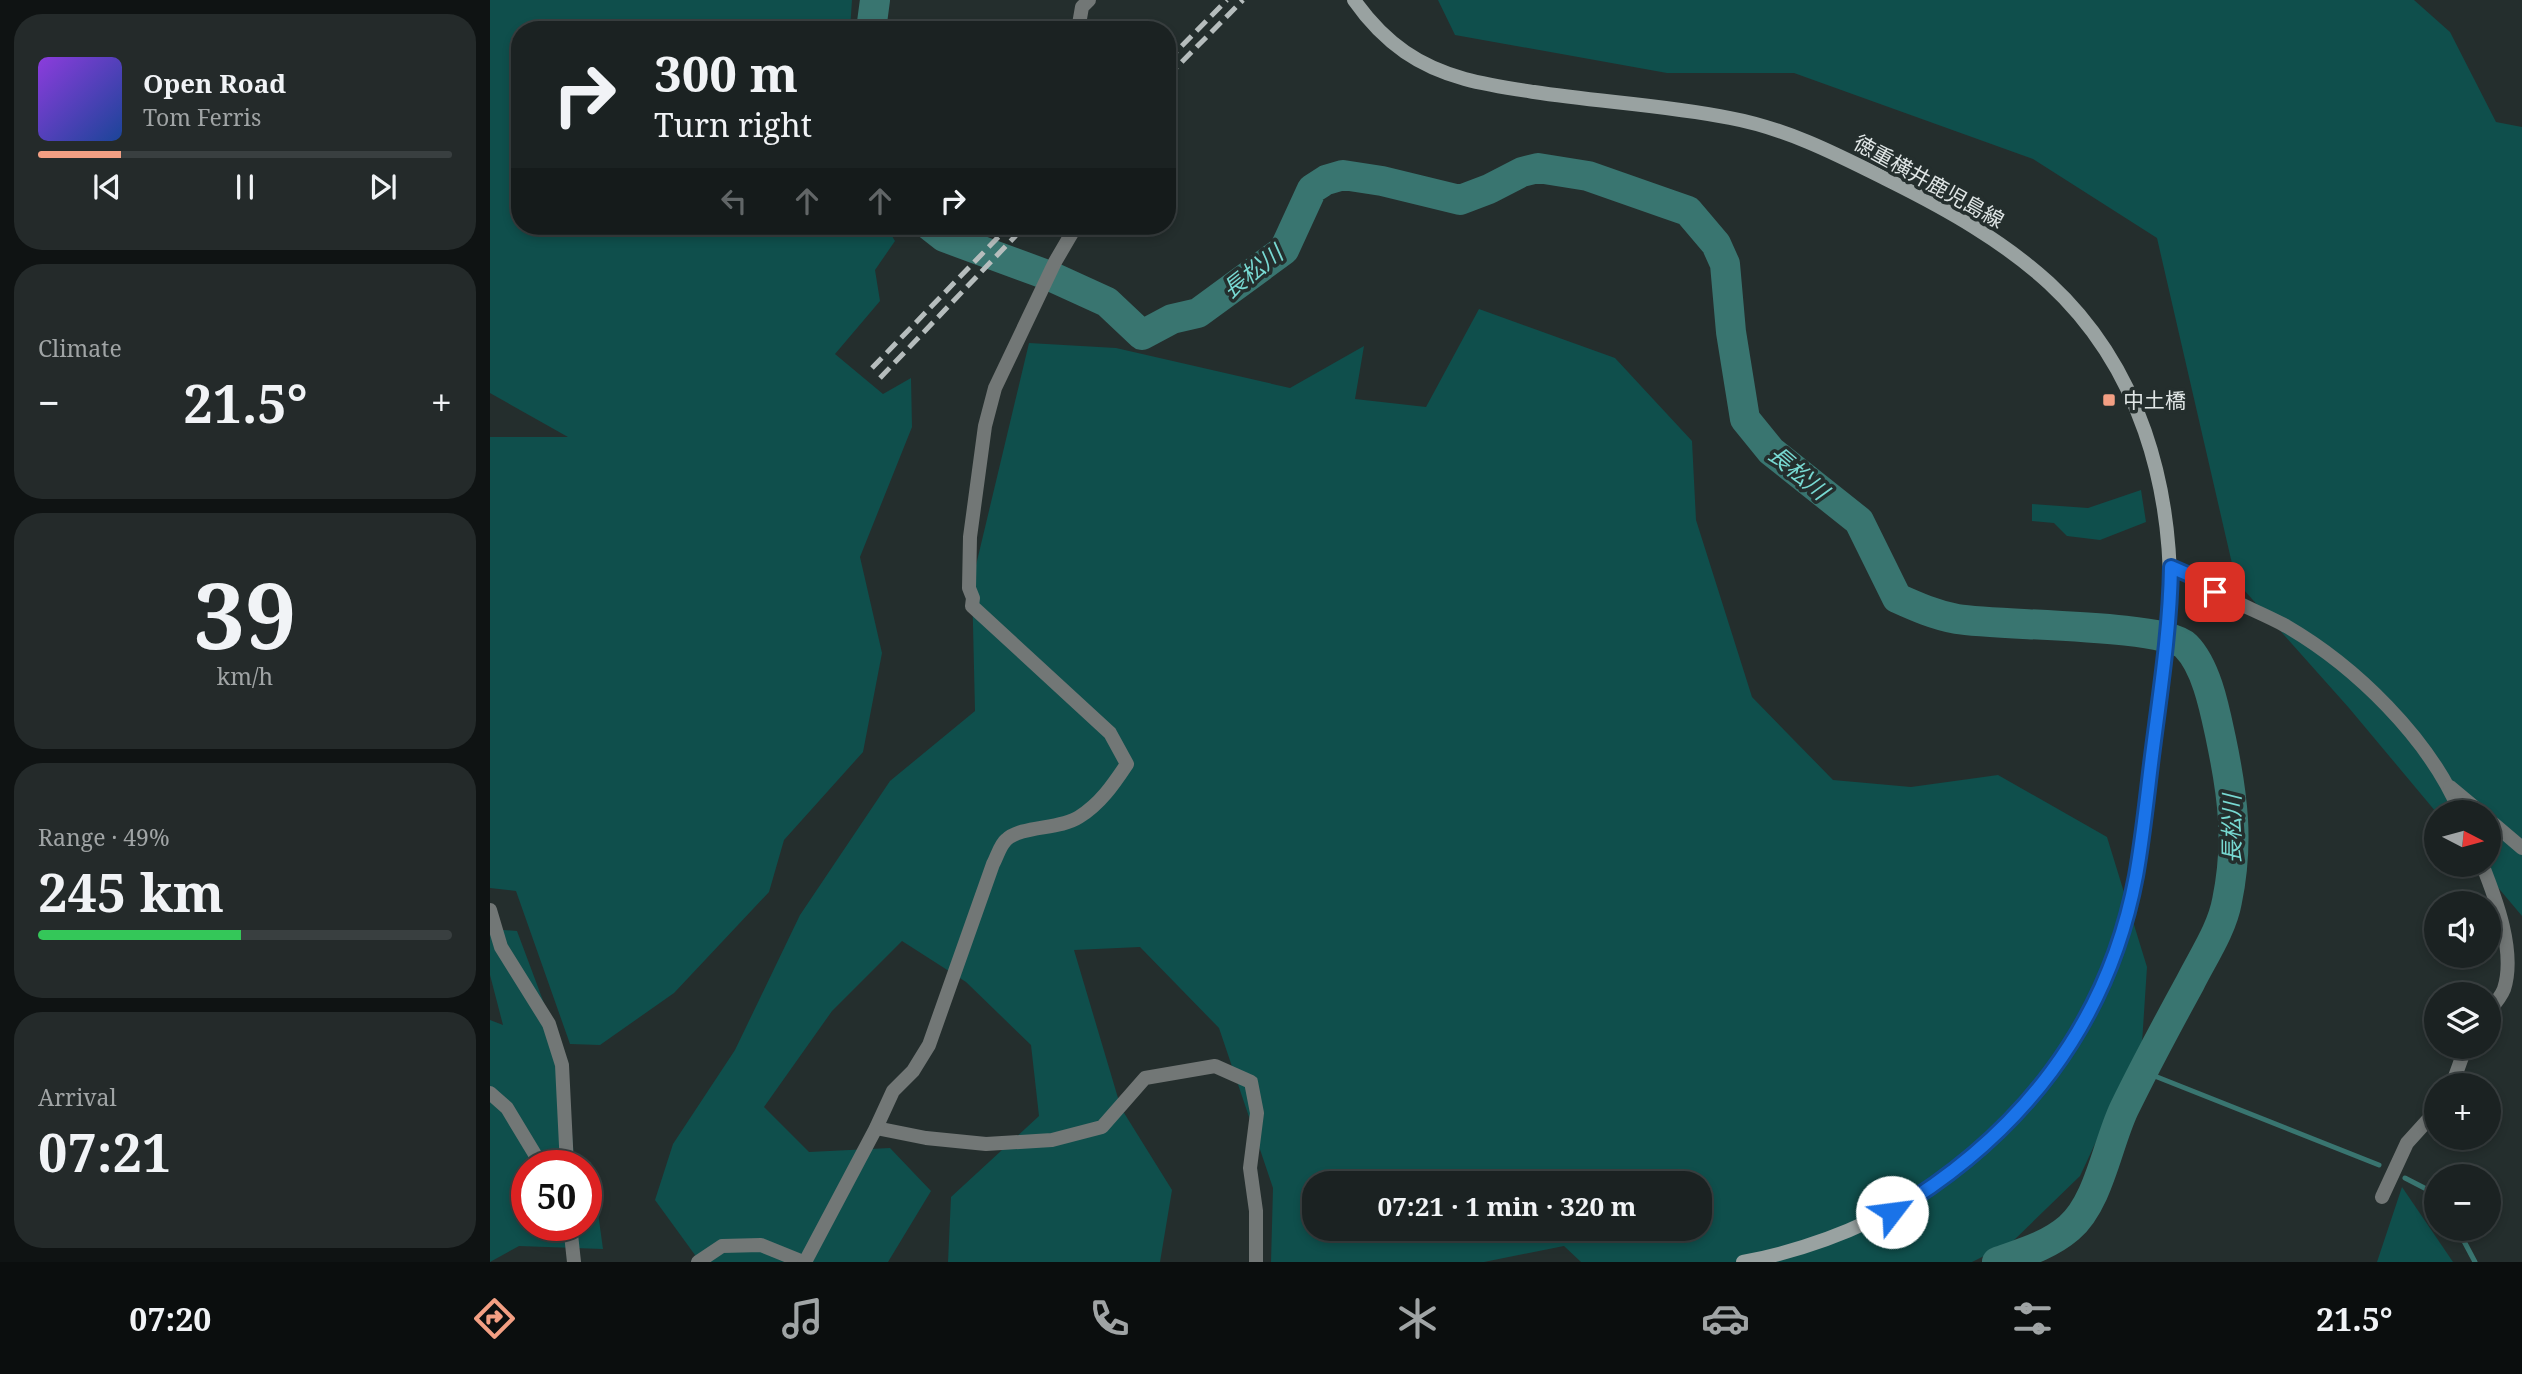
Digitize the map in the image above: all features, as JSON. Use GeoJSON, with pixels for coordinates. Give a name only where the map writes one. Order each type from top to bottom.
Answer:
{"type":"FeatureCollection","features":[{"type":"Feature","properties":{"kind":"main road","name":"徳重横井鹿児島線"},"geometry":{"type":"LineString","coordinates":[[1354,0],[1371,23],[1405,52],[1440,71],[1474,83],[1682,110],[1763,125],[1819,146],[1928,200],[2019,258],[2066,301],[2108,354],[2144,424],[2161,484],[2171,567],[2171,607],[2136,878],[2123,928],[2096,999],[2072,1042],[2041,1088],[2000,1132],[1960,1167],[1892,1212],[1819,1243],[1784,1254],[1743,1262]]}},
{"type":"Feature","properties":{"kind":"street"},"geometry":{"type":"LineString","coordinates":[[1080,21],[1082,7],[1089,0]]}},
{"type":"Feature","properties":{"kind":"street"},"geometry":{"type":"LineString","coordinates":[[698,1262],[722,1246],[761,1245],[804,1262],[893,1091],[914,1071],[929,1045],[993,864],[1005,840],[1020,833],[1050,828],[1078,818],[1105,796],[1127,764],[1110,733],[972,606],[973,598],[969,588],[970,537],[985,426],[995,388],[1055,262],[1071,235]]}},
{"type":"Feature","properties":{"kind":"street"},"geometry":{"type":"LineString","coordinates":[[2171,567],[2286,627],[2372,690],[2399,718],[2449,786],[2455,800]]}},
{"type":"Feature","properties":{"kind":"street"},"geometry":{"type":"LineString","coordinates":[[2449,786],[2466,800]]}},
{"type":"Feature","properties":{"kind":"street"},"geometry":{"type":"LineString","coordinates":[[2501,830],[2522,849]]}},
{"type":"Feature","properties":{"kind":"street"},"geometry":{"type":"LineString","coordinates":[[2487,877],[2495,896],[2508,956],[2507,975],[2501,995]]}},
{"type":"Feature","properties":{"kind":"street"},"geometry":{"type":"LineString","coordinates":[[490,910],[500,947],[549,1024],[562,1065],[566,1150]]}},
{"type":"Feature","properties":{"kind":"street"},"geometry":{"type":"LineString","coordinates":[[876,1128],[926,1138],[986,1144],[1052,1140],[1102,1127],[1145,1078],[1215,1066],[1251,1083],[1257,1114],[1250,1168],[1256,1211],[1256,1262]]}},
{"type":"Feature","properties":{"kind":"street"},"geometry":{"type":"LineString","coordinates":[[490,1093],[507,1108],[532,1150]]}},
{"type":"Feature","properties":{"kind":"street"},"geometry":{"type":"LineString","coordinates":[[2382,1197],[2407,1143],[2424,1124]]}},
{"type":"Feature","properties":{"kind":"street"},"geometry":{"type":"LineString","coordinates":[[572,1241],[574,1262]]}},
{"type":"Feature","properties":{"kind":"shaded area"},"geometry":{"type":"Polygon","coordinates":[[[490,0],[852,0],[851,21],[511,21],[511,235],[891,235],[895,241],[875,270],[880,301],[835,354],[883,394],[911,378],[912,427],[860,557],[882,653],[863,752],[784,840],[769,892],[674,993],[600,1045],[570,1044],[516,891],[490,888],[490,437],[568,437],[490,393],[490,0]]]}},
{"type":"Feature","properties":{"kind":"shaded area"},"geometry":{"type":"Polygon","coordinates":[[[1438,0],[2414,0],[2450,32],[2496,122],[2522,127],[2522,916],[2489,877],[2501,877],[2501,800],[2426,800],[2349,708],[2236,581],[2157,238],[2033,159],[1794,73],[1667,73],[1455,35],[1438,0]]]}},
{"type":"Feature","properties":{"kind":"shaded area"},"geometry":{"type":"Polygon","coordinates":[[[1479,309],[1615,358],[1692,441],[1696,520],[1752,697],[1833,780],[1911,787],[1998,775],[2107,837],[2147,967],[2142,1043],[2080,1176],[2012,1242],[1972,1262],[1581,1262],[1564,1246],[1484,1262],[1271,1262],[1273,1188],[1219,1028],[1140,947],[1074,950],[1121,1108],[1172,1190],[1160,1262],[948,1262],[951,1197],[1039,1116],[1031,1045],[966,982],[902,941],[832,1011],[764,1107],[809,1152],[890,1148],[931,1191],[888,1262],[691,1262],[695,1255],[655,1200],[673,1144],[735,1050],[800,915],[890,781],[975,711],[972,582],[1029,343],[1116,348],[1290,388],[1364,346],[1355,399],[1426,407],[1479,309]]]}},
{"type":"Feature","properties":{"kind":"shaded area"},"geometry":{"type":"Polygon","coordinates":[[[2141,490],[2146,522],[2100,540],[2067,536],[2054,523],[2032,521],[2032,504],[2088,508],[2141,490]]]}},
{"type":"Feature","properties":{"kind":"shaded area"},"geometry":{"type":"Polygon","coordinates":[[[490,929],[517,931],[566,1062],[573,1150],[511,1150],[511,1241],[602,1241],[603,1249],[519,1246],[490,1262],[490,1020],[503,1025],[490,975],[490,929]]]}},
{"type":"Feature","properties":{"kind":"shaded area"},"geometry":{"type":"Polygon","coordinates":[[[2402,1187],[2424,1219],[2424,1241],[2439,1241],[2453,1262],[2377,1262],[2402,1187]]]}},
{"type":"Feature","properties":{"kind":"waterway","name":"長松川"},"geometry":{"type":"LineString","coordinates":[[872,21],[875,0]]}},
{"type":"Feature","properties":{"kind":"waterway","name":"長松川"},"geometry":{"type":"LineString","coordinates":[[941,235],[1050,276],[1107,302],[1142,335],[1172,319],[1198,313],[1284,250],[1312,189],[1326,180],[1343,175],[1382,181],[1460,200],[1522,172],[1538,168],[1588,176],[1688,211],[1716,244],[1725,264],[1731,332],[1745,419],[1771,451],[1859,521],[1897,598],[1957,619],[2147,633],[2172,639],[2186,646],[2205,677],[2229,780],[2234,839],[2231,880],[2225,911],[2212,943],[2124,1109],[2088,1204],[2069,1228],[2052,1240],[1997,1262]]}},
{"type":"Feature","properties":{"kind":"waterway"},"geometry":{"type":"LineString","coordinates":[[2142,1071],[2379,1165]]}},
{"type":"Feature","properties":{"kind":"waterway"},"geometry":{"type":"LineString","coordinates":[[2405,1178],[2424,1188]]}},
{"type":"Feature","properties":{"kind":"waterway"},"geometry":{"type":"LineString","coordinates":[[2464,1241],[2475,1262]]}},
{"type":"Feature","properties":{"kind":"railway"},"geometry":{"type":"LineString","coordinates":[[1176,52],[1227,0]]}},
{"type":"Feature","properties":{"kind":"railway"},"geometry":{"type":"LineString","coordinates":[[1176,68],[1243,0]]}},
{"type":"Feature","properties":{"kind":"railway"},"geometry":{"type":"LineString","coordinates":[[872,368],[1000,235]]}},
{"type":"Feature","properties":{"kind":"railway"},"geometry":{"type":"LineString","coordinates":[[880,378],[1016,235]]}},
{"type":"Feature","properties":{"kind":"place","name":"中土橋"},"geometry":{"type":"Point","coordinates":[2109,400]}},
{"type":"Feature","properties":{"kind":"route"},"geometry":{"type":"LineString","coordinates":[[1892,1212],[1960,1167],[2000,1132],[2041,1088],[2072,1042],[2096,999],[2123,928],[2136,878],[2171,607],[2171,567],[2194,577],[2215,592]]}}]}
